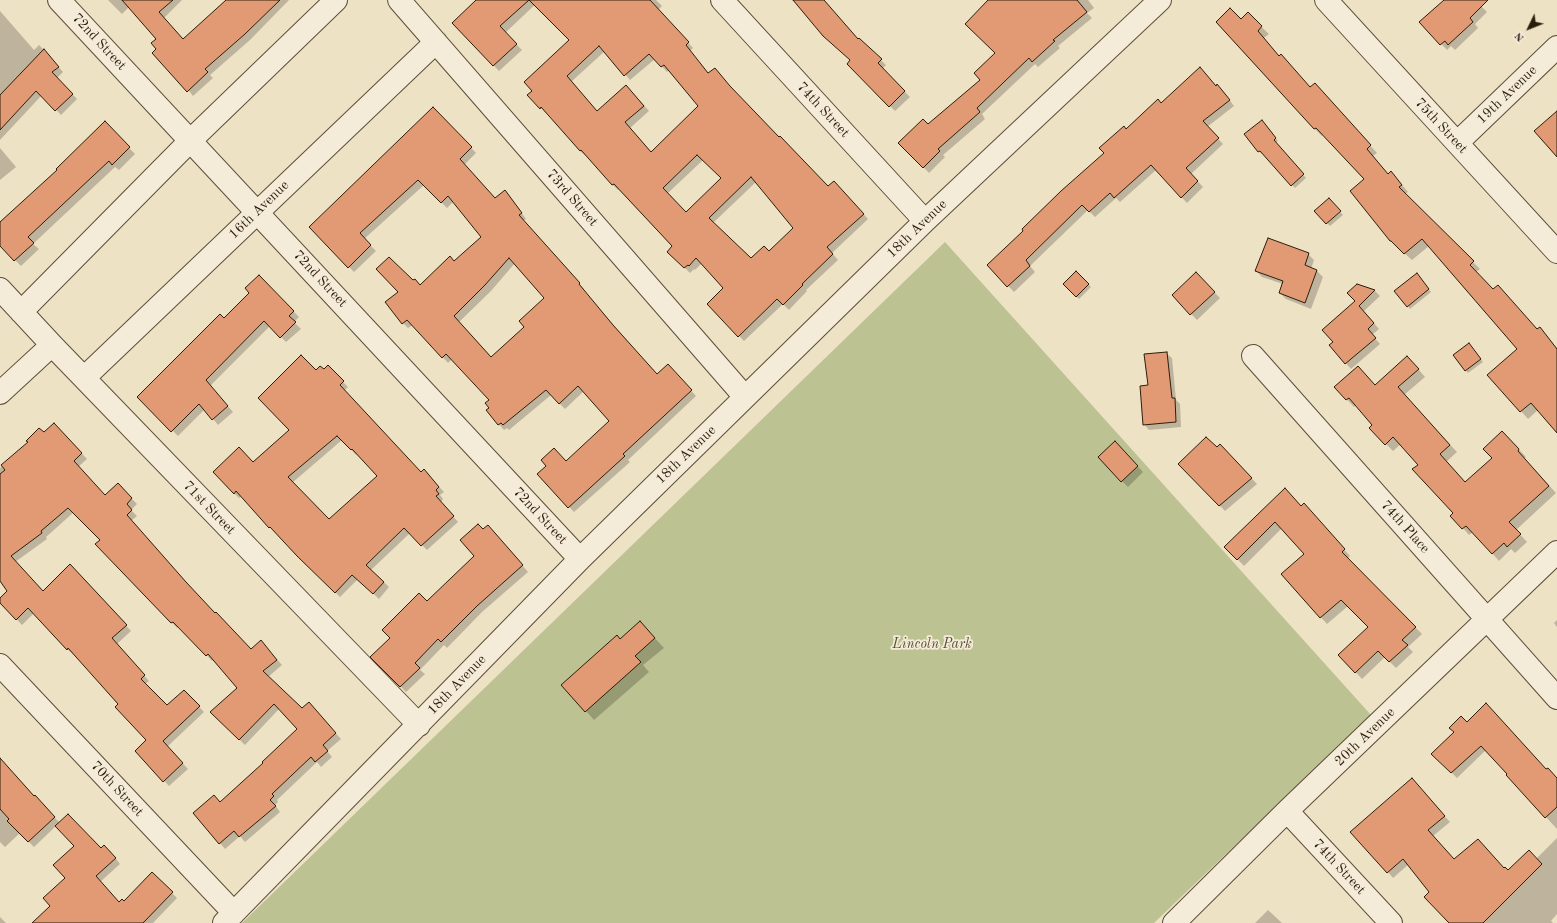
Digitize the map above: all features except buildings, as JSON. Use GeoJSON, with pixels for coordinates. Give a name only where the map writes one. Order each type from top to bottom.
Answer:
{"type":"FeatureCollection","features":[{"type":"Feature","properties":{"kind":"street","name":"72nd Street"},"geometry":{"type":"LineString","coordinates":[[59,0],[580,559]]}},
{"type":"Feature","properties":{"kind":"street"},"geometry":{"type":"LineString","coordinates":[[21,312],[190,141],[336,0]]}},
{"type":"Feature","properties":{"kind":"street","name":"73rd Street"},"geometry":{"type":"LineString","coordinates":[[399,0],[745,397]]}},
{"type":"Feature","properties":{"kind":"street","name":"74th Street"},"geometry":{"type":"LineString","coordinates":[[722,0],[925,221]]}},
{"type":"Feature","properties":{"kind":"street","name":"18th Avenue"},"geometry":{"type":"LineString","coordinates":[[229,918],[580,559],[925,221],[1160,0]]}},
{"type":"Feature","properties":{"kind":"street","name":"75th Street"},"geometry":{"type":"LineString","coordinates":[[1326,0],[1557,252]]}},
{"type":"Feature","properties":{"kind":"street","name":"16th Avenue"},"geometry":{"type":"LineString","coordinates":[[84,378],[436,42]]}},
{"type":"Feature","properties":{"kind":"street","name":"19th Avenue"},"geometry":{"type":"LineString","coordinates":[[1457,143],[1557,47]]}},
{"type":"Feature","properties":{"kind":"street","name":"71st Street"},"geometry":{"type":"LineString","coordinates":[[0,289],[52,345],[419,725]]}},
{"type":"Feature","properties":{"kind":"street"},"geometry":{"type":"LineString","coordinates":[[0,394],[52,345]]}},
{"type":"Feature","properties":{"kind":"street","name":"74th Place"},"geometry":{"type":"LineString","coordinates":[[1253,356],[1557,698]]}},
{"type":"Feature","properties":{"kind":"street","name":"20th Avenue"},"geometry":{"type":"LineString","coordinates":[[1174,923],[1287,811],[1557,552]]}},
{"type":"Feature","properties":{"kind":"street","name":"70th Street"},"geometry":{"type":"LineString","coordinates":[[0,665],[229,918]]}},
{"type":"Feature","properties":{"kind":"street","name":"74th Street"},"geometry":{"type":"LineString","coordinates":[[1287,811],[1391,923]]}},
{"type":"Feature","properties":{"kind":"green space","name":"Lincoln Park"},"geometry":{"type":"Polygon","coordinates":[[[945,242],[1371,715],[1154,923],[242,923],[945,242]]]}}]}
